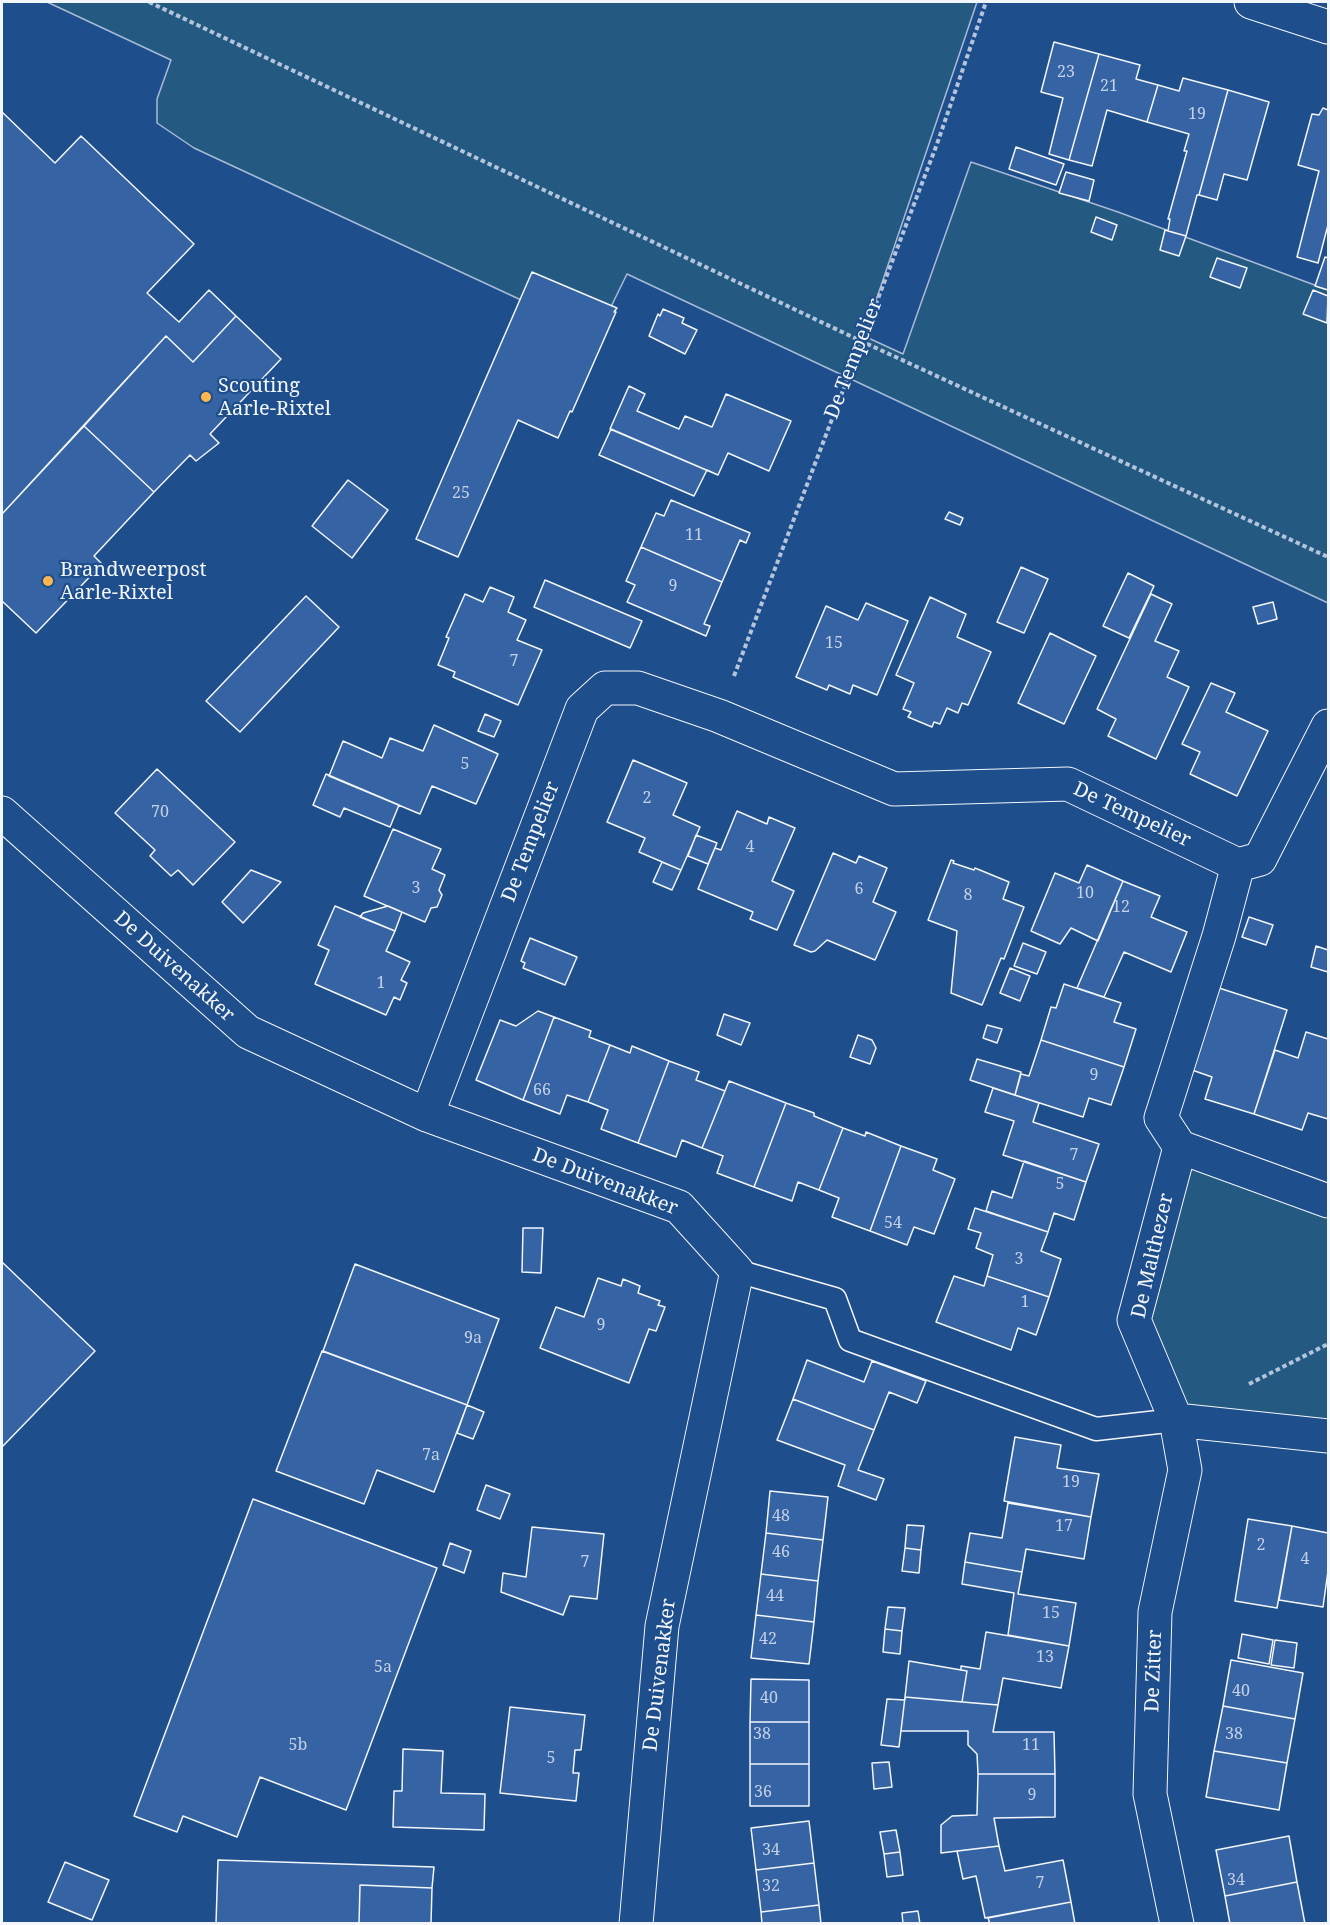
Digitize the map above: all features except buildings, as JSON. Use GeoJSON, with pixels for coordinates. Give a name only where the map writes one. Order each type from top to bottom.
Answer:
{"type":"FeatureCollection","features":[{"type":"Feature","properties":{"kind":"street"},"geometry":{"type":"LineString","coordinates":[[1251,2],[1329,27]]}},
{"type":"Feature","properties":{"kind":"street","name":"De Tempelier"},"geometry":{"type":"LineString","coordinates":[[427,1115],[582,709],[605,688],[638,688],[719,716],[894,789],[1068,784],[1238,865]]}},
{"type":"Feature","properties":{"kind":"street"},"geometry":{"type":"LineString","coordinates":[[1329,726],[1260,859],[1238,865],[1219,936],[1161,1118],[1180,1148],[1329,1201]]}},
{"type":"Feature","properties":{"kind":"street","name":"De Duivenakker"},"geometry":{"type":"LineString","coordinates":[[2,813],[248,1032],[427,1115],[679,1207],[737,1271],[662,1626],[636,1923]]}},
{"type":"Feature","properties":{"kind":"street","name":"De Malthezer"},"geometry":{"type":"LineString","coordinates":[[1176,1420],[1134,1320],[1180,1148]]}},
{"type":"Feature","properties":{"kind":"street"},"geometry":{"type":"LineString","coordinates":[[1176,1420],[1329,1436]]}},
{"type":"Feature","properties":{"kind":"street","name":"De Zitter"},"geometry":{"type":"LineString","coordinates":[[1176,1420],[1185,1470],[1155,1612],[1150,1794],[1177,1923]]}},
{"type":"Feature","properties":{"kind":"lane"},"geometry":{"type":"LineString","coordinates":[[737,1271],[835,1299],[850,1340],[1096,1429],[1176,1420]]}},
{"type":"Feature","properties":{"kind":"path"},"geometry":{"type":"LineString","coordinates":[[149,2],[861,341],[1329,557]]}},
{"type":"Feature","properties":{"kind":"path","name":"De Tempelier"},"geometry":{"type":"LineString","coordinates":[[719,716],[937,144],[986,2]]}},
{"type":"Feature","properties":{"kind":"path"},"geometry":{"type":"LineString","coordinates":[[1247,1384],[1329,1344]]}},
{"type":"Feature","properties":{"kind":"shaded area"},"geometry":{"type":"Polygon","coordinates":[[[47,2],[977,2],[864,336],[903,354],[971,162],[1118,212],[1328,290],[1328,603],[627,274],[604,321],[590,332],[194,148],[157,123],[157,99],[171,60],[47,2]]]}},
{"type":"Feature","properties":{"kind":"shaded area"},"geometry":{"type":"Polygon","coordinates":[[[1180,1147],[1328,1201],[1328,1436],[1176,1420],[1134,1320],[1180,1147]]]}},
{"type":"Feature","properties":{"kind":"place","name":"Scouting Aarle-Rixtel"},"geometry":{"type":"Point","coordinates":[206,397]}},
{"type":"Feature","properties":{"kind":"place","name":"Brandweerpost Aarle-Rixtel"},"geometry":{"type":"Point","coordinates":[48,581]}}]}
